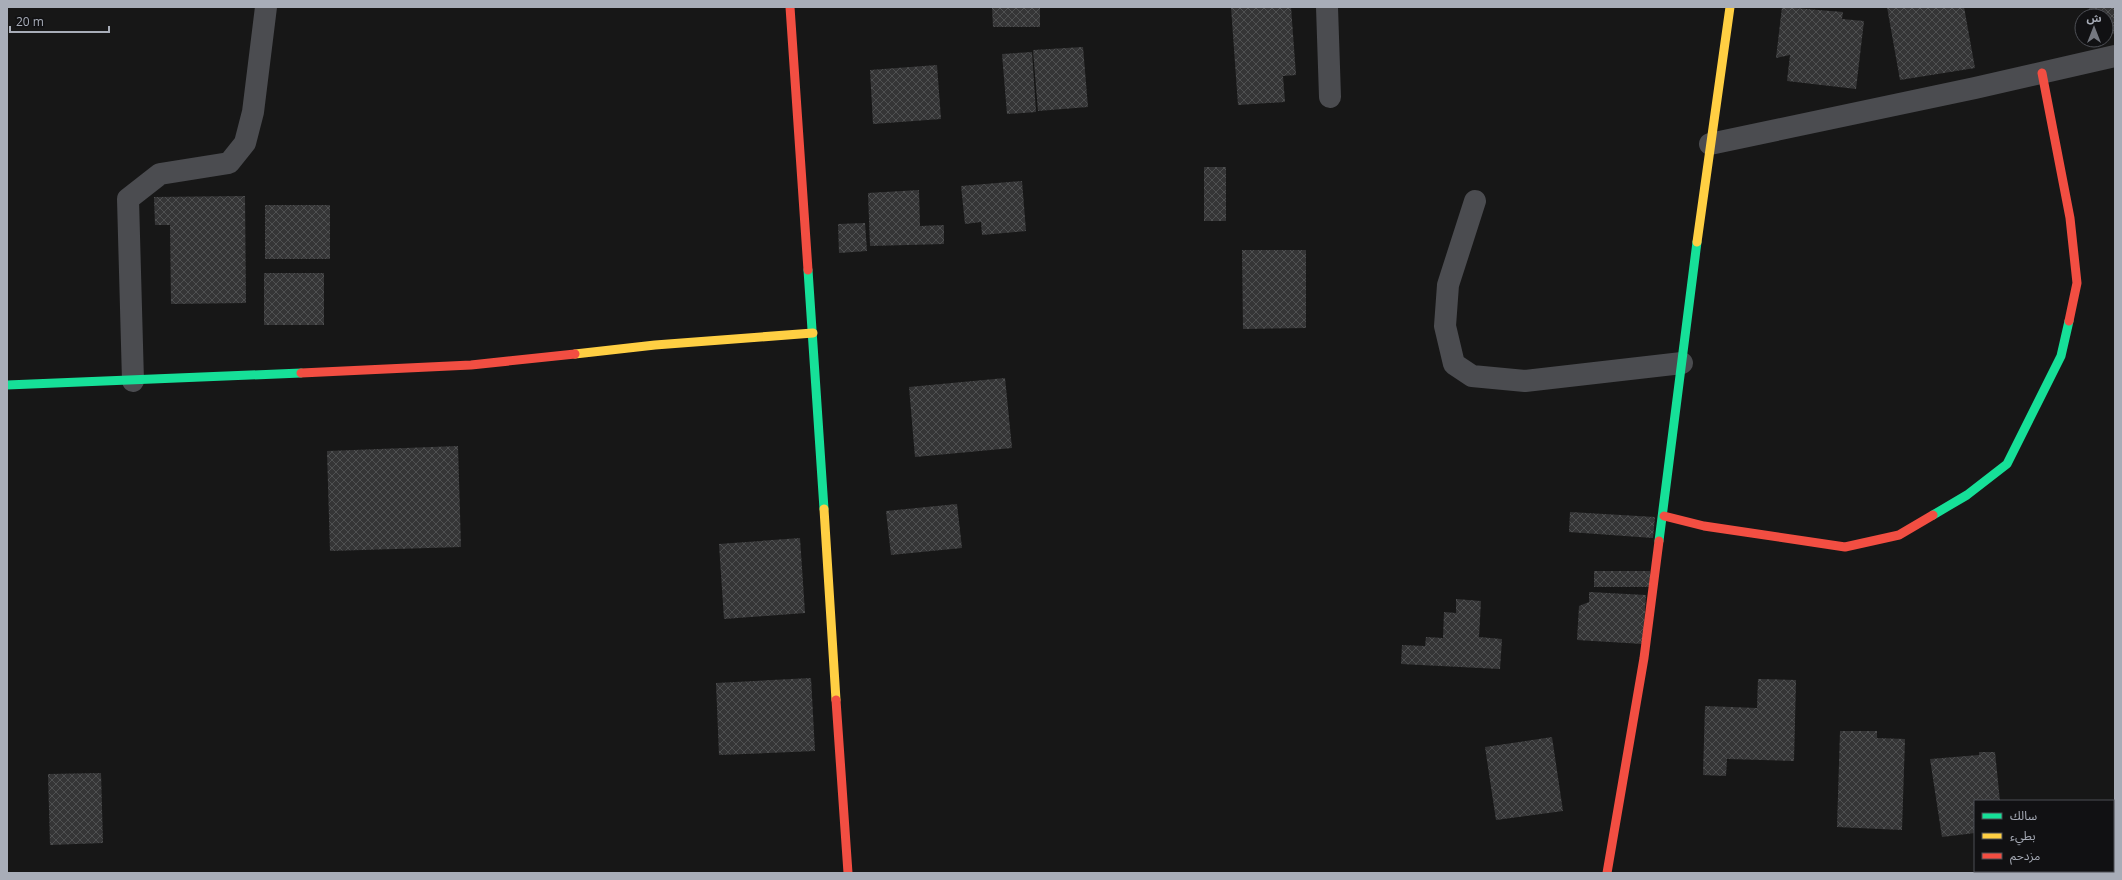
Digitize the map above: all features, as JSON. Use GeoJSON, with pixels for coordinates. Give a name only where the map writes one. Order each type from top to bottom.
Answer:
{"type":"FeatureCollection","features":[{"type":"Feature","properties":{"kind":"street"},"geometry":{"type":"LineString","coordinates":[[133,381],[128,199],[160,174],[229,163],[245,143],[253,112],[266,7]]}},
{"type":"Feature","properties":{"kind":"street"},"geometry":{"type":"LineString","coordinates":[[790,7],[848,873]]}},
{"type":"Feature","properties":{"kind":"street"},"geometry":{"type":"LineString","coordinates":[[1327,7],[1330,97]]}},
{"type":"Feature","properties":{"kind":"street"},"geometry":{"type":"LineString","coordinates":[[1607,873],[1644,658],[1664,516],[1710,144],[1730,7]]}},
{"type":"Feature","properties":{"kind":"street"},"geometry":{"type":"LineString","coordinates":[[1710,144],[2115,56]]}},
{"type":"Feature","properties":{"kind":"street"},"geometry":{"type":"LineString","coordinates":[[1664,516],[1704,526],[1845,547],[1899,534],[1967,495],[2007,464],[2061,356],[2077,283],[2070,218],[2042,73]]}},
{"type":"Feature","properties":{"kind":"street"},"geometry":{"type":"LineString","coordinates":[[1475,201],[1448,285],[1445,326],[1454,364],[1472,376],[1525,381],[1682,363]]}},
{"type":"Feature","properties":{"kind":"street"},"geometry":{"type":"LineString","coordinates":[[7,385],[133,381],[471,365],[655,345],[813,334]]}},
{"type":"Feature","properties":{"kind":"building"},"geometry":{"type":"Polygon","coordinates":[[[992,7],[1040,7],[1040,27],[993,27],[992,7]]]}},
{"type":"Feature","properties":{"kind":"building"},"geometry":{"type":"Polygon","coordinates":[[[1231,7],[1291,7],[1296,75],[1283,76],[1285,102],[1238,105],[1231,7]]]}},
{"type":"Feature","properties":{"kind":"building"},"geometry":{"type":"Polygon","coordinates":[[[1782,7],[1843,12],[1842,19],[1864,21],[1856,89],[1787,81],[1790,55],[1776,58],[1782,7]]]}},
{"type":"Feature","properties":{"kind":"building"},"geometry":{"type":"Polygon","coordinates":[[[1887,7],[1964,7],[1975,68],[1900,80],[1887,7]]]}},
{"type":"Feature","properties":{"kind":"building"},"geometry":{"type":"Polygon","coordinates":[[[2115,7],[2115,33],[2114,8],[2089,8],[2115,7]]]}},
{"type":"Feature","properties":{"kind":"building"},"geometry":{"type":"Polygon","coordinates":[[[1083,47],[1088,107],[1038,111],[1033,50],[1083,47]]]}},
{"type":"Feature","properties":{"kind":"building"},"geometry":{"type":"Polygon","coordinates":[[[1032,52],[1036,112],[1007,114],[1002,54],[1032,52]]]}},
{"type":"Feature","properties":{"kind":"building"},"geometry":{"type":"Polygon","coordinates":[[[937,65],[941,119],[873,124],[870,70],[937,65]]]}},
{"type":"Feature","properties":{"kind":"building"},"geometry":{"type":"Polygon","coordinates":[[[1204,167],[1226,167],[1226,221],[1204,221],[1204,167]]]}},
{"type":"Feature","properties":{"kind":"building"},"geometry":{"type":"Polygon","coordinates":[[[1022,181],[1026,231],[982,235],[981,222],[965,224],[961,186],[1022,181]]]}},
{"type":"Feature","properties":{"kind":"building"},"geometry":{"type":"Polygon","coordinates":[[[919,190],[920,226],[944,225],[944,244],[870,246],[868,193],[919,190]]]}},
{"type":"Feature","properties":{"kind":"building"},"geometry":{"type":"Polygon","coordinates":[[[245,196],[246,303],[171,304],[170,225],[155,225],[154,197],[245,196]]]}},
{"type":"Feature","properties":{"kind":"building"},"geometry":{"type":"Polygon","coordinates":[[[265,205],[330,205],[330,259],[265,259],[265,205]]]}},
{"type":"Feature","properties":{"kind":"building"},"geometry":{"type":"Polygon","coordinates":[[[865,223],[867,251],[839,253],[838,224],[865,223]]]}},
{"type":"Feature","properties":{"kind":"building"},"geometry":{"type":"Polygon","coordinates":[[[1242,250],[1306,250],[1306,328],[1243,329],[1242,250]]]}},
{"type":"Feature","properties":{"kind":"building"},"geometry":{"type":"Polygon","coordinates":[[[264,273],[324,273],[324,325],[264,325],[264,273]]]}},
{"type":"Feature","properties":{"kind":"building"},"geometry":{"type":"Polygon","coordinates":[[[1005,378],[1012,448],[915,457],[909,387],[1005,378]]]}},
{"type":"Feature","properties":{"kind":"building"},"geometry":{"type":"Polygon","coordinates":[[[458,446],[461,547],[330,551],[327,451],[458,446]]]}},
{"type":"Feature","properties":{"kind":"building"},"geometry":{"type":"Polygon","coordinates":[[[957,504],[962,548],[891,555],[886,511],[957,504]]]}},
{"type":"Feature","properties":{"kind":"building"},"geometry":{"type":"Polygon","coordinates":[[[1570,512],[1655,517],[1653,538],[1569,532],[1570,512]]]}},
{"type":"Feature","properties":{"kind":"building"},"geometry":{"type":"Polygon","coordinates":[[[800,538],[805,613],[724,619],[719,544],[800,538]]]}},
{"type":"Feature","properties":{"kind":"building"},"geometry":{"type":"Polygon","coordinates":[[[1594,571],[1650,571],[1650,587],[1594,587],[1594,571]]]}},
{"type":"Feature","properties":{"kind":"building"},"geometry":{"type":"Polygon","coordinates":[[[1589,592],[1646,595],[1643,644],[1577,640],[1579,606],[1589,602],[1589,592]]]}},
{"type":"Feature","properties":{"kind":"building"},"geometry":{"type":"Polygon","coordinates":[[[1456,599],[1481,601],[1479,637],[1502,639],[1500,669],[1401,664],[1402,645],[1425,646],[1426,637],[1443,638],[1444,612],[1456,613],[1456,599]]]}},
{"type":"Feature","properties":{"kind":"building"},"geometry":{"type":"Polygon","coordinates":[[[811,678],[815,751],[719,755],[716,683],[811,678]]]}},
{"type":"Feature","properties":{"kind":"building"},"geometry":{"type":"Polygon","coordinates":[[[1758,679],[1796,680],[1794,761],[1727,759],[1726,776],[1703,775],[1705,706],[1757,708],[1758,679]]]}},
{"type":"Feature","properties":{"kind":"building"},"geometry":{"type":"Polygon","coordinates":[[[1840,731],[1877,731],[1877,738],[1905,739],[1902,830],[1837,827],[1840,731]]]}},
{"type":"Feature","properties":{"kind":"building"},"geometry":{"type":"Polygon","coordinates":[[[1552,737],[1563,811],[1496,820],[1485,747],[1552,737]]]}},
{"type":"Feature","properties":{"kind":"building"},"geometry":{"type":"Polygon","coordinates":[[[1979,752],[1995,752],[2000,800],[1974,800],[1974,833],[1942,837],[1930,759],[1979,755],[1979,752]]]}},
{"type":"Feature","properties":{"kind":"building"},"geometry":{"type":"Polygon","coordinates":[[[101,773],[103,843],[50,845],[48,774],[101,773]]]}},
{"type":"Feature","properties":{"kind":"traffic: fast"},"geometry":{"type":"LineString","coordinates":[[1659,541],[1697,242]]}},
{"type":"Feature","properties":{"kind":"traffic: fast"},"geometry":{"type":"LineString","coordinates":[[808,270],[824,509]]}},
{"type":"Feature","properties":{"kind":"traffic: fast"},"geometry":{"type":"LineString","coordinates":[[1933,515],[1967,495],[2007,464],[2061,356],[2069,321]]}},
{"type":"Feature","properties":{"kind":"traffic: fast"},"geometry":{"type":"LineString","coordinates":[[7,385],[301,373]]}},
{"type":"Feature","properties":{"kind":"traffic: slow"},"geometry":{"type":"LineString","coordinates":[[1697,242],[1730,7]]}},
{"type":"Feature","properties":{"kind":"traffic: slow"},"geometry":{"type":"LineString","coordinates":[[575,354],[655,345],[813,333]]}},
{"type":"Feature","properties":{"kind":"traffic: slow"},"geometry":{"type":"LineString","coordinates":[[824,509],[836,700]]}},
{"type":"Feature","properties":{"kind":"traffic: jam"},"geometry":{"type":"LineString","coordinates":[[790,7],[808,270]]}},
{"type":"Feature","properties":{"kind":"traffic: jam"},"geometry":{"type":"LineString","coordinates":[[2042,73],[2070,218],[2077,283],[2069,321]]}},
{"type":"Feature","properties":{"kind":"traffic: jam"},"geometry":{"type":"LineString","coordinates":[[301,373],[471,365],[575,354]]}},
{"type":"Feature","properties":{"kind":"traffic: jam"},"geometry":{"type":"LineString","coordinates":[[1664,516],[1704,526],[1845,547],[1899,535],[1933,515]]}},
{"type":"Feature","properties":{"kind":"traffic: jam"},"geometry":{"type":"LineString","coordinates":[[1607,873],[1644,658],[1659,541]]}},
{"type":"Feature","properties":{"kind":"traffic: jam"},"geometry":{"type":"LineString","coordinates":[[836,700],[848,873]]}}]}
